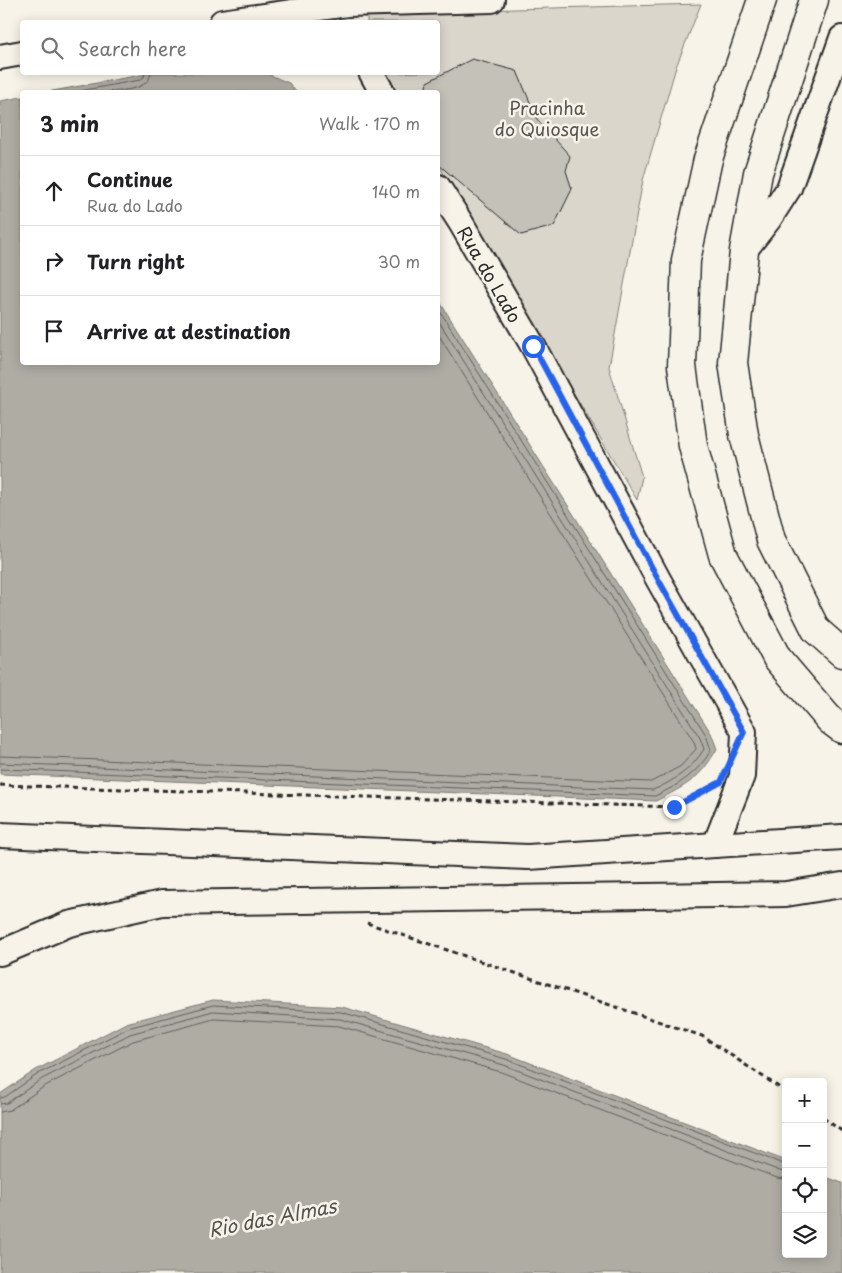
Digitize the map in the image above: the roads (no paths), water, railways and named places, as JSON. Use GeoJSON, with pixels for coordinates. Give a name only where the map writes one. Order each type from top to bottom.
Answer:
{"type":"FeatureCollection","features":[{"type":"Feature","properties":{"kind":"main road"},"geometry":{"type":"LineString","coordinates":[[762,0],[708,159],[686,260],[682,366],[693,446],[723,554],[777,658],[830,720],[842,729]]}},
{"type":"Feature","properties":{"kind":"main road"},"geometry":{"type":"LineString","coordinates":[[814,0],[758,173],[744,251],[734,363],[744,435],[771,540],[816,630],[842,653]]}},
{"type":"Feature","properties":{"kind":"street"},"geometry":{"type":"LineString","coordinates":[[241,20],[348,9],[492,0]]}},
{"type":"Feature","properties":{"kind":"street"},"geometry":{"type":"LineString","coordinates":[[744,251],[769,219],[789,188],[842,38]]}},
{"type":"Feature","properties":{"kind":"street"},"geometry":{"type":"LineString","coordinates":[[0,57],[20,53]]}},
{"type":"Feature","properties":{"kind":"street"},"geometry":{"type":"LineString","coordinates":[[373,75],[381,90]]}},
{"type":"Feature","properties":{"kind":"street","name":"Rua do Lado"},"geometry":{"type":"LineString","coordinates":[[440,190],[533,346],[658,579],[744,732],[742,776],[715,845]]}},
{"type":"Feature","properties":{"kind":"street"},"geometry":{"type":"LineString","coordinates":[[0,835],[528,857],[842,837]]}},
{"type":"Feature","properties":{"kind":"street"},"geometry":{"type":"LineString","coordinates":[[0,953],[69,924],[162,903],[786,894],[842,886]]}},
{"type":"Feature","properties":{"kind":"water"},"geometry":{"type":"Polygon","coordinates":[[[141,75],[270,75],[289,83],[294,90],[58,90],[141,75]]]}},
{"type":"Feature","properties":{"kind":"water"},"geometry":{"type":"Polygon","coordinates":[[[20,97],[20,365],[440,365],[440,302],[711,733],[717,749],[698,775],[684,786],[656,801],[0,774],[0,101],[20,97]]]}},
{"type":"Feature","properties":{"kind":"water","name":"Rio das Almas"},"geometry":{"type":"Polygon","coordinates":[[[213,1000],[342,1007],[507,1054],[782,1159],[782,1258],[827,1258],[827,1177],[842,1183],[842,1273],[0,1273],[0,1094],[36,1070],[126,1023],[213,1000]]]}},
{"type":"Feature","properties":{"kind":"park label","name":"Pracinha do Quiosque"},"geometry":{"type":"Point","coordinates":[547,117]}}]}
